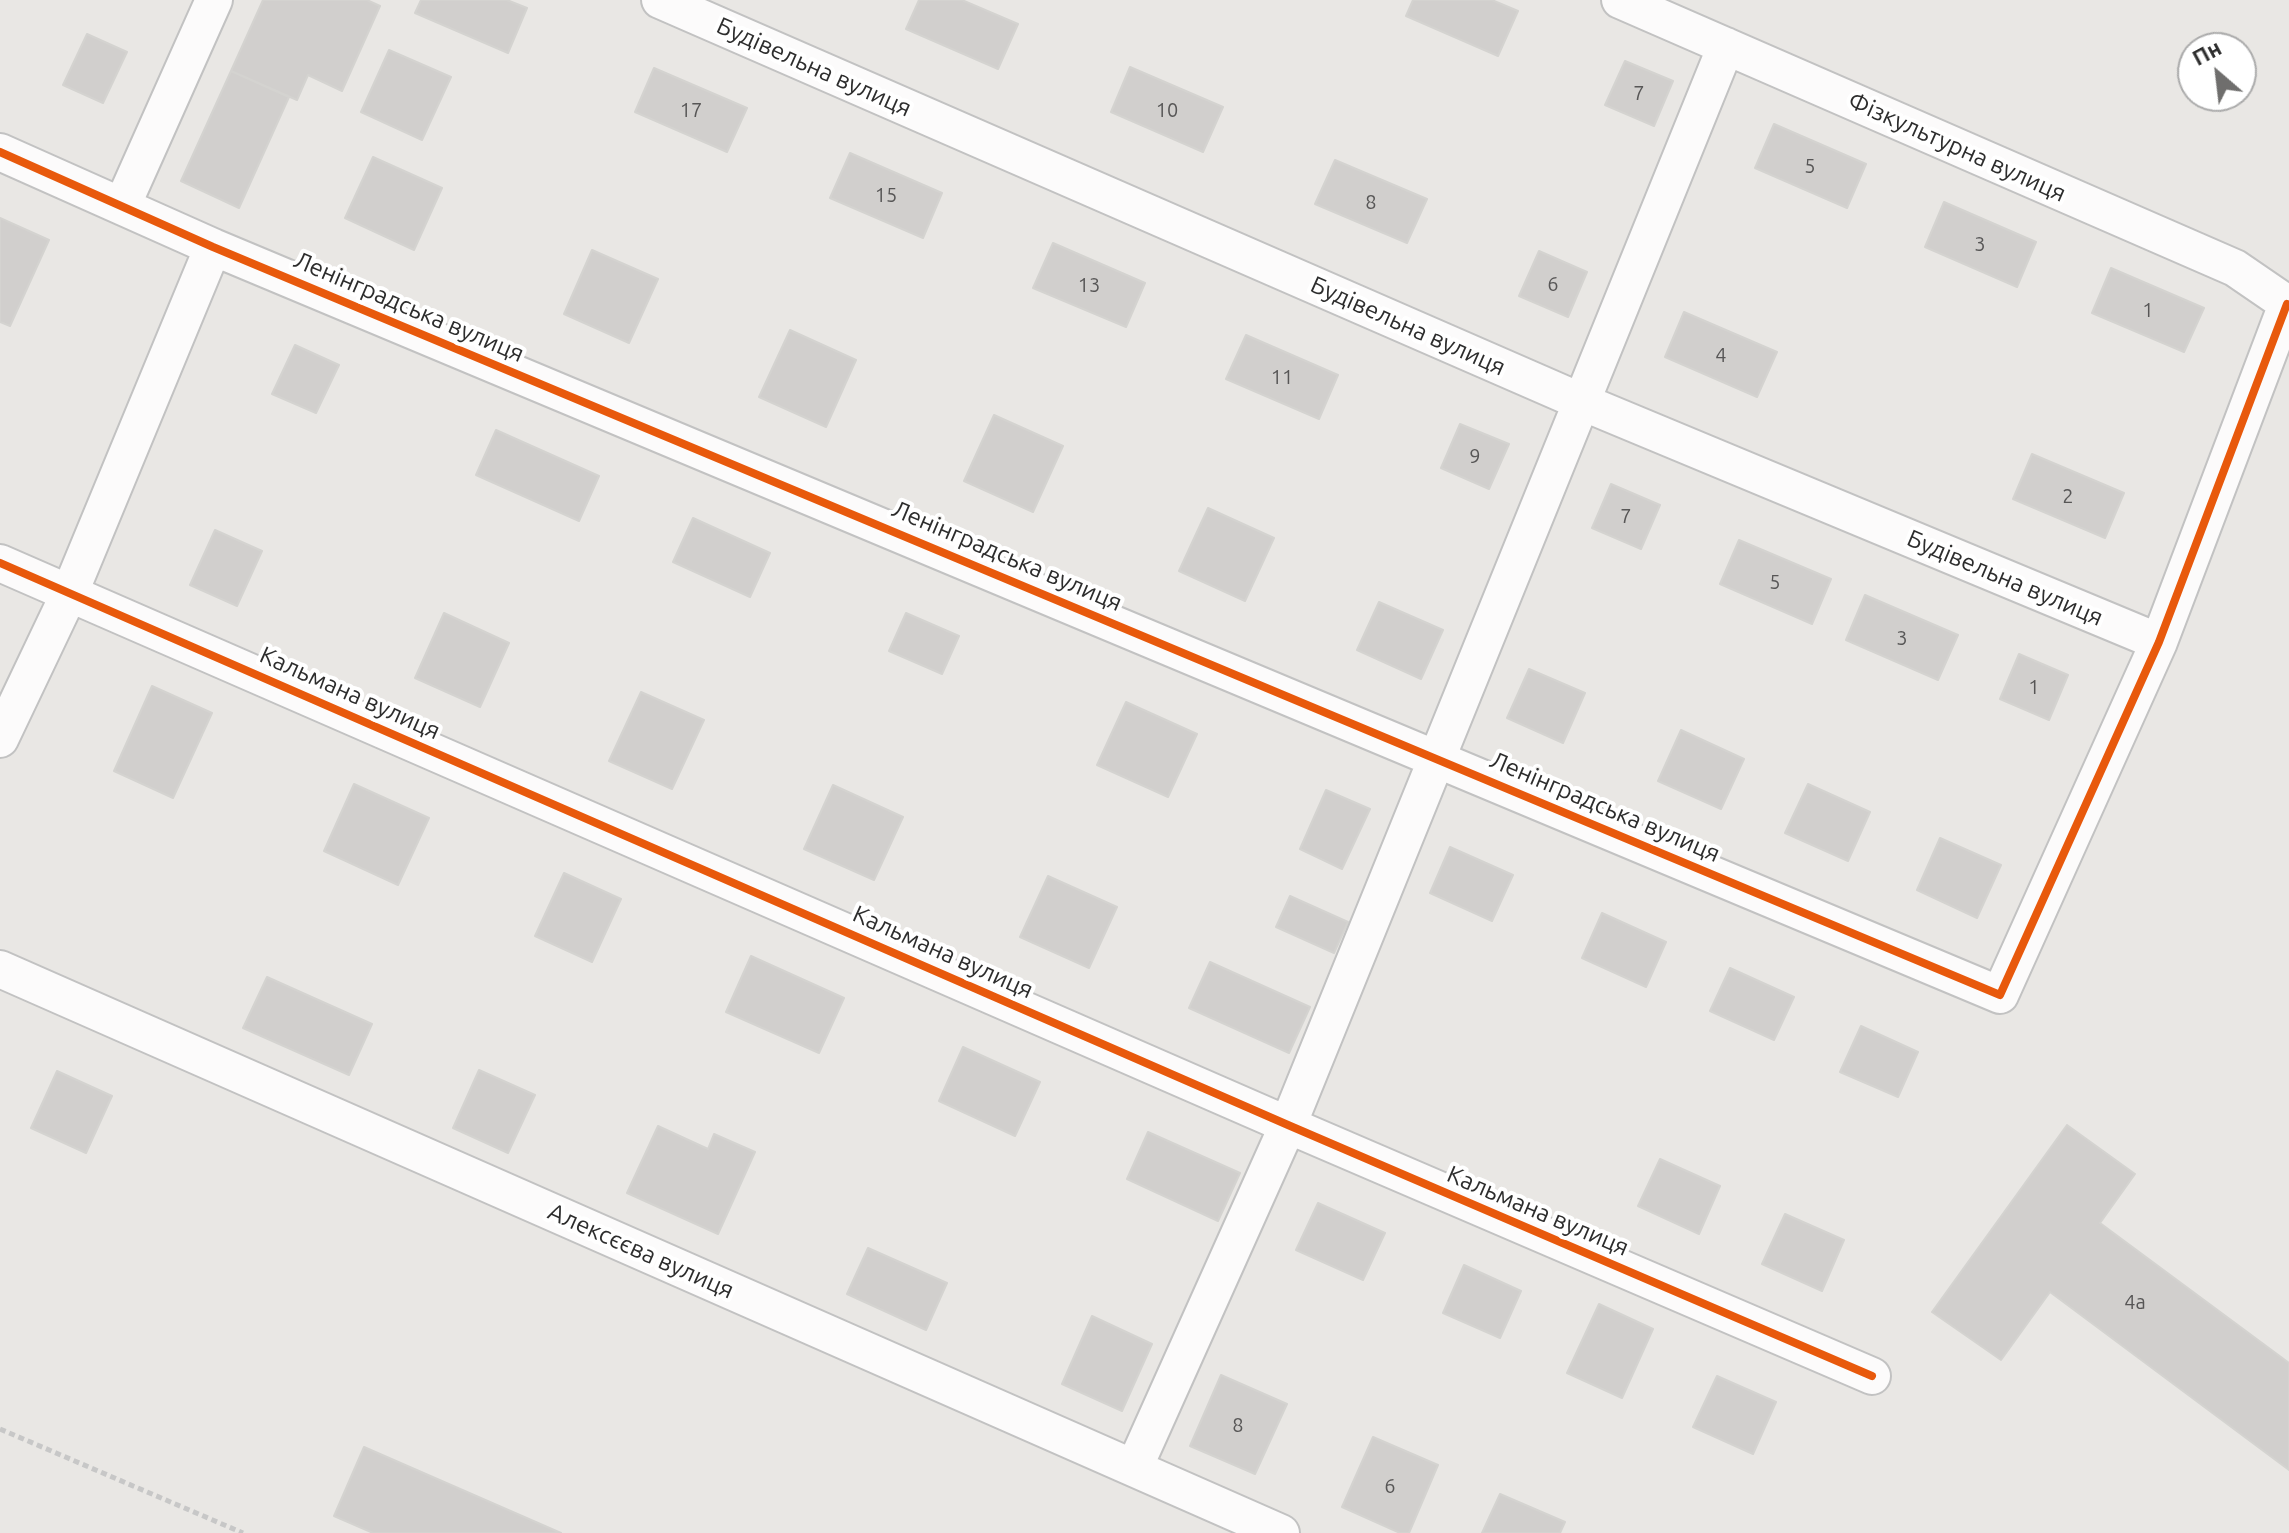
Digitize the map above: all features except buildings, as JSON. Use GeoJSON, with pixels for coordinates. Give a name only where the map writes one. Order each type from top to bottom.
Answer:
{"type":"FeatureCollection","features":[{"type":"Feature","properties":{"kind":"street"},"geometry":{"type":"LineString","coordinates":[[122,206],[214,0]]}},
{"type":"Feature","properties":{"kind":"street","name":"Будівельна вулиця"},"geometry":{"type":"LineString","coordinates":[[660,0],[1582,402],[2159,642]]}},
{"type":"Feature","properties":{"kind":"street","name":"Фiзкультурна вулиця"},"geometry":{"type":"LineString","coordinates":[[1620,0],[2235,268],[2288,304]]}},
{"type":"Feature","properties":{"kind":"street"},"geometry":{"type":"LineString","coordinates":[[1134,1468],[1288,1125],[1726,46]]}},
{"type":"Feature","properties":{"kind":"street","name":"Ленінградська вулиця"},"geometry":{"type":"LineString","coordinates":[[0,152],[213,247],[2000,995],[2159,642]]}},
{"type":"Feature","properties":{"kind":"street"},"geometry":{"type":"LineString","coordinates":[[0,739],[70,592],[213,247]]}},
{"type":"Feature","properties":{"kind":"street"},"geometry":{"type":"LineString","coordinates":[[2159,642],[2288,304]]}},
{"type":"Feature","properties":{"kind":"street","name":"Кальмана вулиця"},"geometry":{"type":"LineString","coordinates":[[0,563],[1288,1125],[1872,1376]]}},
{"type":"Feature","properties":{"kind":"street","name":"Алексєєва вулиця"},"geometry":{"type":"LineString","coordinates":[[0,969],[1281,1533]]}},
{"type":"Feature","properties":{"kind":"path"},"geometry":{"type":"LineString","coordinates":[[0,1429],[243,1533]]}},
{"type":"Feature","properties":{"kind":"cycle path"},"geometry":{"type":"LineString","coordinates":[[0,152],[213,247],[2000,995],[2159,642],[2287,304]]}},
{"type":"Feature","properties":{"kind":"cycle path"},"geometry":{"type":"LineString","coordinates":[[0,563],[1288,1125],[1872,1376]]}}]}
